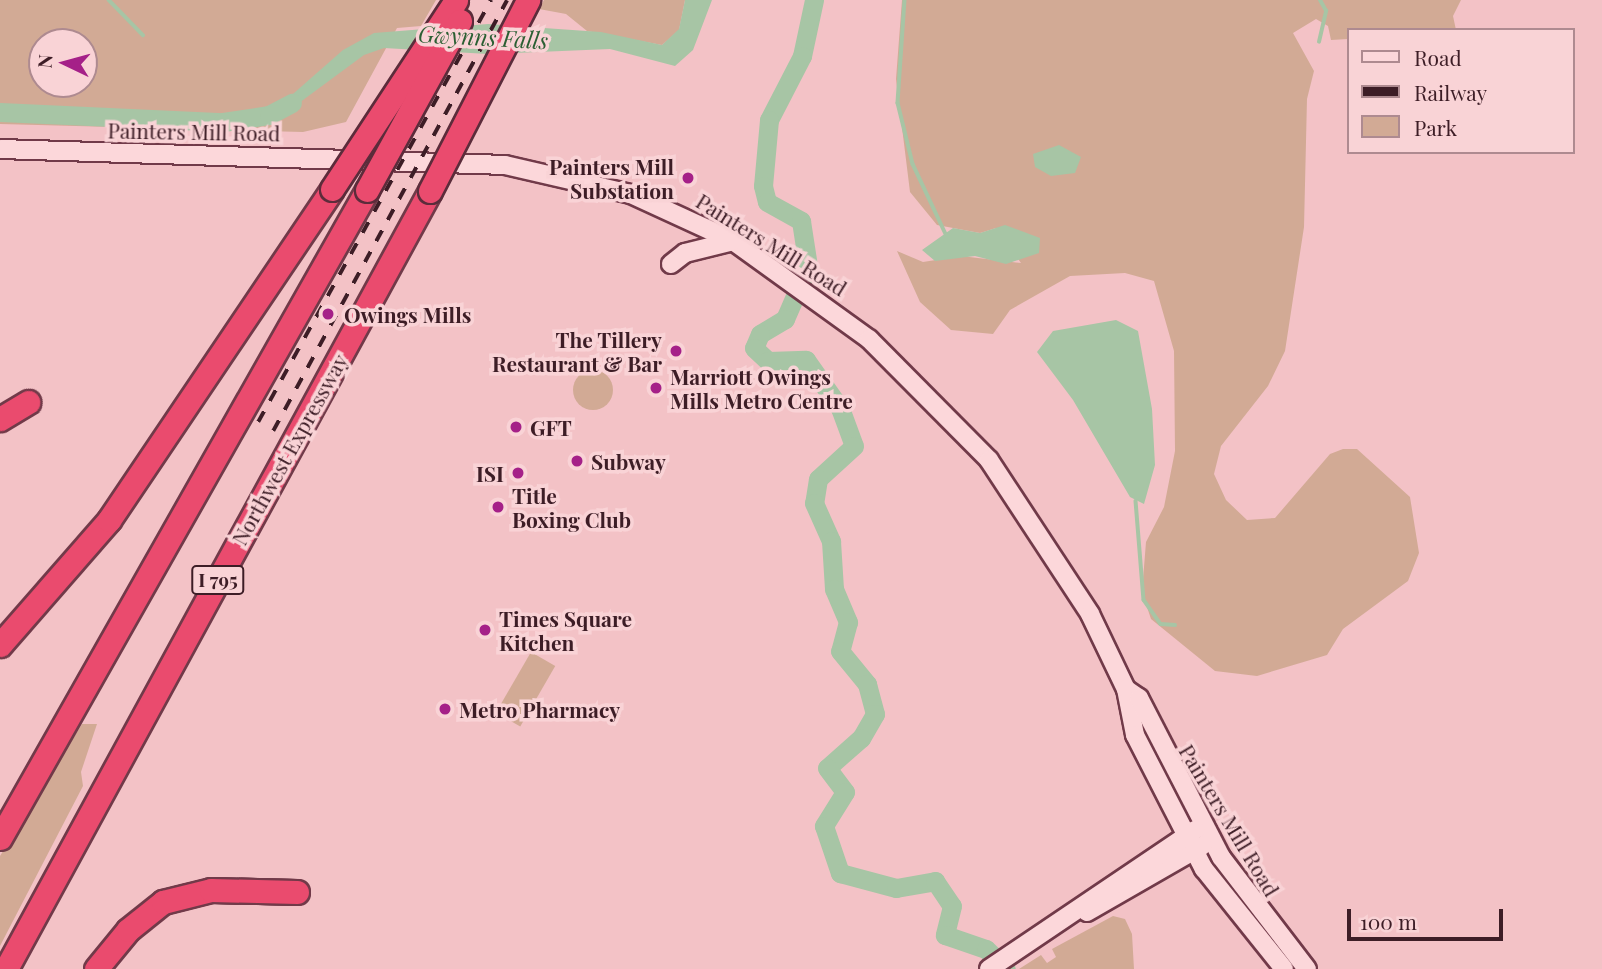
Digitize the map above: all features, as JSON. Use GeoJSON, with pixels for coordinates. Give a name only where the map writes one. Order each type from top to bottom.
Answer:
{"type":"FeatureCollection","features":[{"type":"Feature","properties":{"kind":"highway"},"geometry":{"type":"LineString","coordinates":[[0,645],[61,582],[108,520],[456,0]]}},
{"type":"Feature","properties":{"kind":"highway","name":"I 795"},"geometry":{"type":"LineString","coordinates":[[0,838],[367,190],[471,0]]}},
{"type":"Feature","properties":{"kind":"highway","name":"Northwest Expressway"},"geometry":{"type":"LineString","coordinates":[[6,969],[430,191],[528,0]]}},
{"type":"Feature","properties":{"kind":"highway"},"geometry":{"type":"LineString","coordinates":[[0,419],[28,402]]}},
{"type":"Feature","properties":{"kind":"highway"},"geometry":{"type":"LineString","coordinates":[[96,969],[128,930],[163,902],[211,890],[297,892]]}},
{"type":"Feature","properties":{"kind":"main road","name":"Painters Mill Road"},"geometry":{"type":"LineString","coordinates":[[0,149],[505,165],[631,194],[733,241],[816,297],[904,370],[989,460],[1064,568],[1126,689],[1135,735],[1190,843],[1284,969]]}},
{"type":"Feature","properties":{"kind":"main road"},"geometry":{"type":"LineString","coordinates":[[671,264],[691,250],[733,241]]}},
{"type":"Feature","properties":{"kind":"main road","name":"Painters Mill Road"},"geometry":{"type":"LineString","coordinates":[[1126,689],[1139,698],[1212,842],[1307,969]]}},
{"type":"Feature","properties":{"kind":"main road"},"geometry":{"type":"LineString","coordinates":[[989,969],[1190,843],[1202,825]]}},
{"type":"Feature","properties":{"kind":"main road"},"geometry":{"type":"LineString","coordinates":[[1190,843],[1212,842]]}},
{"type":"Feature","properties":{"kind":"green space"},"geometry":{"type":"Polygon","coordinates":[[[0,0],[436,0],[421,26],[397,28],[346,122],[303,132],[0,124],[0,0]]]}},
{"type":"Feature","properties":{"kind":"green space"},"geometry":{"type":"Polygon","coordinates":[[[544,0],[685,0],[679,30],[662,45],[587,31],[566,14],[539,9],[544,0]]]}},
{"type":"Feature","properties":{"kind":"green space"},"geometry":{"type":"Polygon","coordinates":[[[902,0],[1461,0],[1453,16],[1456,28],[1346,28],[1346,39],[1331,40],[1328,26],[1316,19],[1293,33],[1314,71],[1307,99],[1304,227],[1285,351],[1268,386],[1221,446],[1214,474],[1226,500],[1247,520],[1275,518],[1330,454],[1343,449],[1357,449],[1410,497],[1419,553],[1408,581],[1343,629],[1327,655],[1257,676],[1215,671],[1151,619],[1142,592],[1146,542],[1164,507],[1175,451],[1174,351],[1154,281],[1125,273],[1070,276],[1010,310],[993,334],[951,330],[920,302],[897,251],[923,262],[961,256],[1021,263],[996,228],[980,233],[937,225],[910,192],[896,79],[902,0]]]}},
{"type":"Feature","properties":{"kind":"green space"},"geometry":{"type":"Polygon","coordinates":[[[593,370],[607,376],[613,390],[607,404],[593,410],[579,404],[573,390],[579,376],[593,370]]]}},
{"type":"Feature","properties":{"kind":"green space"},"geometry":{"type":"Polygon","coordinates":[[[531,652],[555,666],[520,727],[496,713],[531,652]]]}},
{"type":"Feature","properties":{"kind":"green space"},"geometry":{"type":"Polygon","coordinates":[[[82,724],[97,724],[81,772],[83,786],[0,946],[0,856],[82,724]]]}},
{"type":"Feature","properties":{"kind":"green space"},"geometry":{"type":"Polygon","coordinates":[[[1113,916],[1125,919],[1132,934],[1134,969],[1019,969],[1041,955],[1047,963],[1056,957],[1052,949],[1113,916]]]}},
{"type":"Feature","properties":{"kind":"water","name":"Gwynns Falls"},"geometry":{"type":"Polygon","coordinates":[[[685,0],[712,0],[693,50],[675,66],[610,49],[488,54],[384,48],[364,55],[280,117],[269,115],[343,50],[374,33],[488,24],[601,32],[662,45],[679,29],[685,0]]]}},
{"type":"Feature","properties":{"kind":"water"},"geometry":{"type":"Polygon","coordinates":[[[1059,145],[1081,157],[1075,173],[1051,176],[1035,167],[1033,154],[1059,145]]]}},
{"type":"Feature","properties":{"kind":"water"},"geometry":{"type":"Polygon","coordinates":[[[1005,225],[1040,238],[1039,253],[1006,264],[975,256],[935,261],[922,250],[953,228],[980,233],[1005,225]]]}},
{"type":"Feature","properties":{"kind":"water"},"geometry":{"type":"Polygon","coordinates":[[[1116,320],[1138,331],[1152,409],[1155,465],[1144,504],[1130,497],[1073,400],[1037,352],[1053,331],[1116,320]]]}},
{"type":"Feature","properties":{"kind":"waterway"},"geometry":{"type":"LineString","coordinates":[[109,0],[143,35]]}},
{"type":"Feature","properties":{"kind":"waterway"},"geometry":{"type":"LineString","coordinates":[[814,0],[802,56],[769,120],[763,186],[767,202],[801,221],[808,266],[785,319],[760,334],[754,348],[768,361],[806,360],[840,408],[854,446],[818,479],[814,503],[831,541],[834,589],[848,622],[840,651],[867,684],[875,714],[861,738],[827,768],[845,792],[824,826],[840,873],[896,888],[935,881],[952,906],[945,935],[986,949],[1006,969]]}},
{"type":"Feature","properties":{"kind":"waterway"},"geometry":{"type":"LineString","coordinates":[[905,0],[898,103],[913,164],[946,234]]}},
{"type":"Feature","properties":{"kind":"waterway"},"geometry":{"type":"LineString","coordinates":[[1319,42],[1326,11],[1320,0]]}},
{"type":"Feature","properties":{"kind":"waterway","name":"Gwynns Falls"},"geometry":{"type":"LineString","coordinates":[[0,112],[223,122],[269,115],[292,103]]}},
{"type":"Feature","properties":{"kind":"waterway"},"geometry":{"type":"LineString","coordinates":[[1136,501],[1144,600],[1161,624],[1175,625]]}},
{"type":"Feature","properties":{"kind":"railway"},"geometry":{"type":"LineString","coordinates":[[258,422],[491,0]]}},
{"type":"Feature","properties":{"kind":"railway"},"geometry":{"type":"LineString","coordinates":[[273,431],[507,0]]}},
{"type":"Feature","properties":{"kind":"place","name":"Painters Mill Substation"},"geometry":{"type":"Point","coordinates":[688,178]}},
{"type":"Feature","properties":{"kind":"place","name":"Owings Mills"},"geometry":{"type":"Point","coordinates":[328,314]}},
{"type":"Feature","properties":{"kind":"place","name":"The Tillery Restaurant & Bar"},"geometry":{"type":"Point","coordinates":[676,351]}},
{"type":"Feature","properties":{"kind":"place","name":"Marriott Owings Mills Metro Centre"},"geometry":{"type":"Point","coordinates":[656,388]}},
{"type":"Feature","properties":{"kind":"place","name":"GFT"},"geometry":{"type":"Point","coordinates":[516,427]}},
{"type":"Feature","properties":{"kind":"place","name":"Subway"},"geometry":{"type":"Point","coordinates":[577,461]}},
{"type":"Feature","properties":{"kind":"place","name":"ISI"},"geometry":{"type":"Point","coordinates":[518,473]}},
{"type":"Feature","properties":{"kind":"place","name":"Title Boxing Club"},"geometry":{"type":"Point","coordinates":[498,507]}},
{"type":"Feature","properties":{"kind":"place","name":"Times Square Kitchen"},"geometry":{"type":"Point","coordinates":[485,630]}},
{"type":"Feature","properties":{"kind":"place","name":"Metro Pharmacy"},"geometry":{"type":"Point","coordinates":[445,709]}}]}
